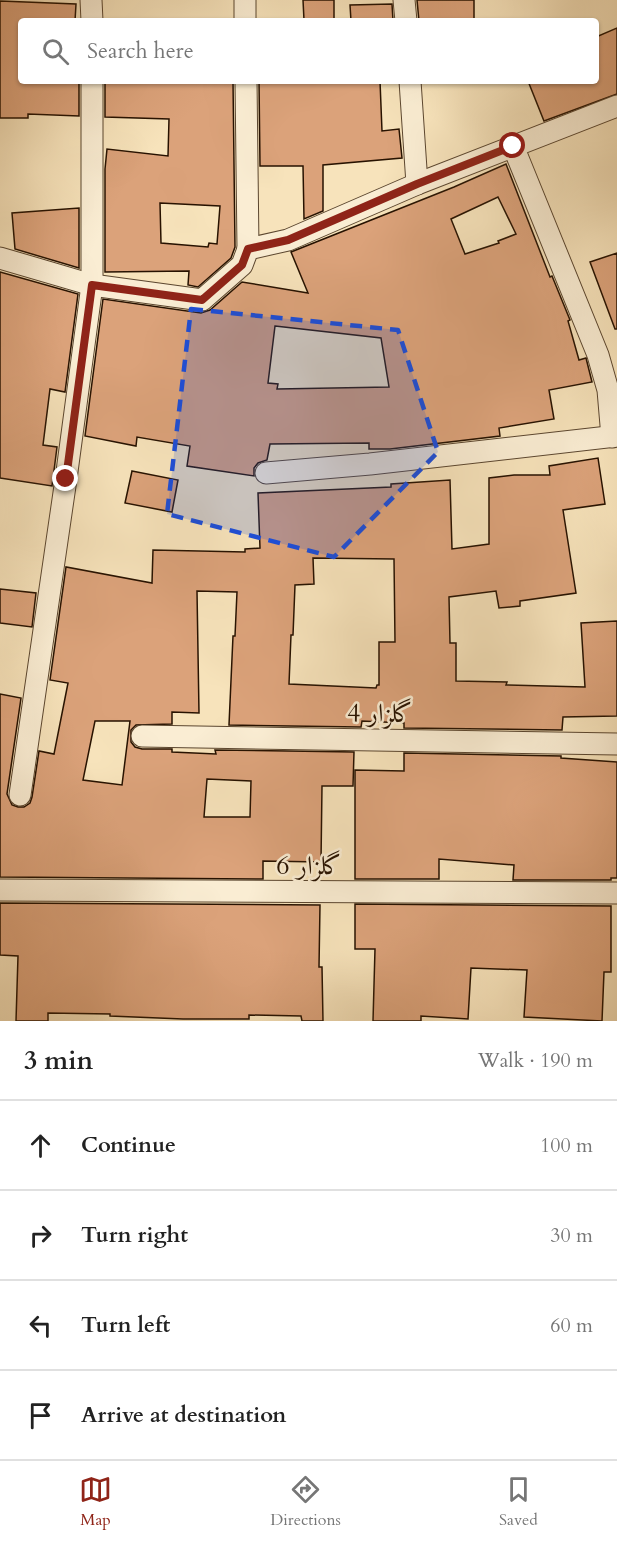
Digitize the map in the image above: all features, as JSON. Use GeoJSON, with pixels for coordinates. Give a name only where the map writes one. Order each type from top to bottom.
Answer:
{"type":"FeatureCollection","features":[{"type":"Feature","properties":{"kind":"street"},"geometry":{"type":"LineString","coordinates":[[92,0],[92,18]]}},
{"type":"Feature","properties":{"kind":"street"},"geometry":{"type":"LineString","coordinates":[[245,0],[245,18]]}},
{"type":"Feature","properties":{"kind":"street"},"geometry":{"type":"LineString","coordinates":[[404,0],[405,18]]}},
{"type":"Feature","properties":{"kind":"street"},"geometry":{"type":"LineString","coordinates":[[20,795],[92,285],[92,84]]}},
{"type":"Feature","properties":{"kind":"street"},"geometry":{"type":"LineString","coordinates":[[0,258],[92,285],[202,300],[242,265],[248,249],[246,84]]}},
{"type":"Feature","properties":{"kind":"street"},"geometry":{"type":"LineString","coordinates":[[410,84],[417,184]]}},
{"type":"Feature","properties":{"kind":"street"},"geometry":{"type":"LineString","coordinates":[[248,249],[288,240],[417,184],[617,106]]}},
{"type":"Feature","properties":{"kind":"street"},"geometry":{"type":"LineString","coordinates":[[266,473],[382,463],[614,437],[608,390],[598,355],[513,146]]}},
{"type":"Feature","properties":{"kind":"street","name":"گلزار 4"},"geometry":{"type":"LineString","coordinates":[[142,736],[617,744]]}},
{"type":"Feature","properties":{"kind":"street","name":"گلزار 6"},"geometry":{"type":"LineString","coordinates":[[0,891],[617,893]]}},
{"type":"Feature","properties":{"kind":"highlighted area"},"geometry":{"type":"Polygon","coordinates":[[[191,309],[398,330],[438,452],[334,557],[167,514],[191,309]]]}},
{"type":"Feature","properties":{"kind":"building"},"geometry":{"type":"Polygon","coordinates":[[[303,0],[334,0],[334,18],[304,18],[303,0]]]}},
{"type":"Feature","properties":{"kind":"building"},"geometry":{"type":"Polygon","coordinates":[[[417,0],[474,0],[474,18],[419,18],[417,0]]]}},
{"type":"Feature","properties":{"kind":"building"},"geometry":{"type":"Polygon","coordinates":[[[0,1],[76,4],[75,18],[18,18],[18,84],[79,84],[79,116],[28,114],[28,118],[0,118],[0,1]]]}},
{"type":"Feature","properties":{"kind":"building"},"geometry":{"type":"Polygon","coordinates":[[[392,4],[393,18],[351,18],[350,5],[392,4]]]}},
{"type":"Feature","properties":{"kind":"building"},"geometry":{"type":"Polygon","coordinates":[[[617,28],[617,94],[544,121],[529,84],[599,84],[599,36],[617,28]]]}},
{"type":"Feature","properties":{"kind":"building"},"geometry":{"type":"Polygon","coordinates":[[[105,84],[233,84],[235,247],[231,258],[198,287],[188,285],[189,271],[105,272],[107,149],[168,156],[169,119],[105,117],[105,84]],[[160,203],[161,243],[208,247],[209,243],[217,244],[220,206],[160,203]]]}},
{"type":"Feature","properties":{"kind":"building"},"geometry":{"type":"Polygon","coordinates":[[[259,84],[380,84],[382,131],[399,129],[402,158],[323,165],[323,211],[304,219],[303,166],[260,166],[259,84]]]}},
{"type":"Feature","properties":{"kind":"building"},"geometry":{"type":"Polygon","coordinates":[[[506,164],[550,277],[552,276],[570,320],[568,321],[579,360],[586,358],[592,382],[549,390],[554,419],[499,428],[500,436],[390,449],[369,449],[369,443],[270,444],[267,460],[258,463],[254,468],[254,476],[187,466],[190,446],[137,437],[136,446],[85,436],[103,299],[201,313],[210,310],[242,282],[308,293],[291,252],[506,164]],[[498,197],[451,219],[465,254],[499,243],[498,241],[516,234],[498,197]],[[275,326],[268,383],[278,384],[277,389],[389,387],[381,338],[275,326]]]}},
{"type":"Feature","properties":{"kind":"building"},"geometry":{"type":"Polygon","coordinates":[[[79,208],[79,268],[15,249],[12,213],[79,208]]]}},
{"type":"Feature","properties":{"kind":"building"},"geometry":{"type":"Polygon","coordinates":[[[617,253],[617,329],[615,329],[590,262],[617,253]]]}},
{"type":"Feature","properties":{"kind":"building"},"geometry":{"type":"Polygon","coordinates":[[[0,272],[78,294],[65,392],[50,389],[43,445],[57,447],[52,486],[0,478],[0,272]]]}},
{"type":"Feature","properties":{"kind":"building"},"geometry":{"type":"Polygon","coordinates":[[[598,458],[605,504],[563,510],[576,593],[520,601],[520,606],[499,608],[496,591],[449,597],[450,643],[456,643],[456,681],[585,687],[581,623],[617,621],[617,716],[563,717],[562,730],[404,728],[404,723],[362,721],[361,727],[229,725],[237,592],[197,591],[199,713],[172,712],[172,724],[136,725],[131,730],[131,742],[135,747],[142,749],[172,749],[172,752],[216,754],[215,750],[354,752],[353,786],[322,786],[321,862],[263,861],[263,879],[0,877],[0,694],[21,698],[7,794],[12,805],[24,807],[30,803],[32,797],[39,751],[54,754],[68,683],[50,680],[66,567],[152,583],[153,550],[245,552],[245,549],[260,548],[258,493],[391,487],[391,484],[450,480],[452,549],[489,544],[489,478],[550,475],[549,466],[598,458]],[[313,558],[314,584],[295,585],[289,684],[376,688],[379,685],[379,642],[395,642],[394,559],[313,558]],[[95,721],[83,780],[122,785],[130,721],[95,721]],[[207,779],[204,817],[250,817],[251,781],[207,779]]]}},
{"type":"Feature","properties":{"kind":"building"},"geometry":{"type":"Polygon","coordinates":[[[132,471],[178,480],[172,512],[125,503],[132,471]]]}},
{"type":"Feature","properties":{"kind":"building"},"geometry":{"type":"Polygon","coordinates":[[[0,589],[36,593],[32,627],[0,623],[0,589]]]}},
{"type":"Feature","properties":{"kind":"building"},"geometry":{"type":"Polygon","coordinates":[[[404,753],[561,756],[561,758],[617,762],[617,878],[611,878],[611,880],[513,880],[514,865],[439,859],[439,879],[355,879],[355,770],[404,771],[404,753]]]}},
{"type":"Feature","properties":{"kind":"building"},"geometry":{"type":"Polygon","coordinates":[[[0,903],[320,905],[319,967],[322,967],[323,1021],[302,1021],[301,1016],[249,1015],[249,1019],[183,1019],[48,1013],[48,1021],[16,1021],[18,956],[0,955],[0,903]]]}},
{"type":"Feature","properties":{"kind":"building"},"geometry":{"type":"Polygon","coordinates":[[[355,904],[611,906],[611,972],[604,972],[602,1021],[524,1017],[527,970],[471,968],[468,1019],[421,1016],[421,1021],[373,1021],[375,949],[355,949],[355,904]]]}},
{"type":"Feature","properties":{"kind":"route"},"geometry":{"type":"LineString","coordinates":[[66,479],[92,285],[202,300],[242,265],[248,249],[288,240],[417,184],[513,146]]}}]}
